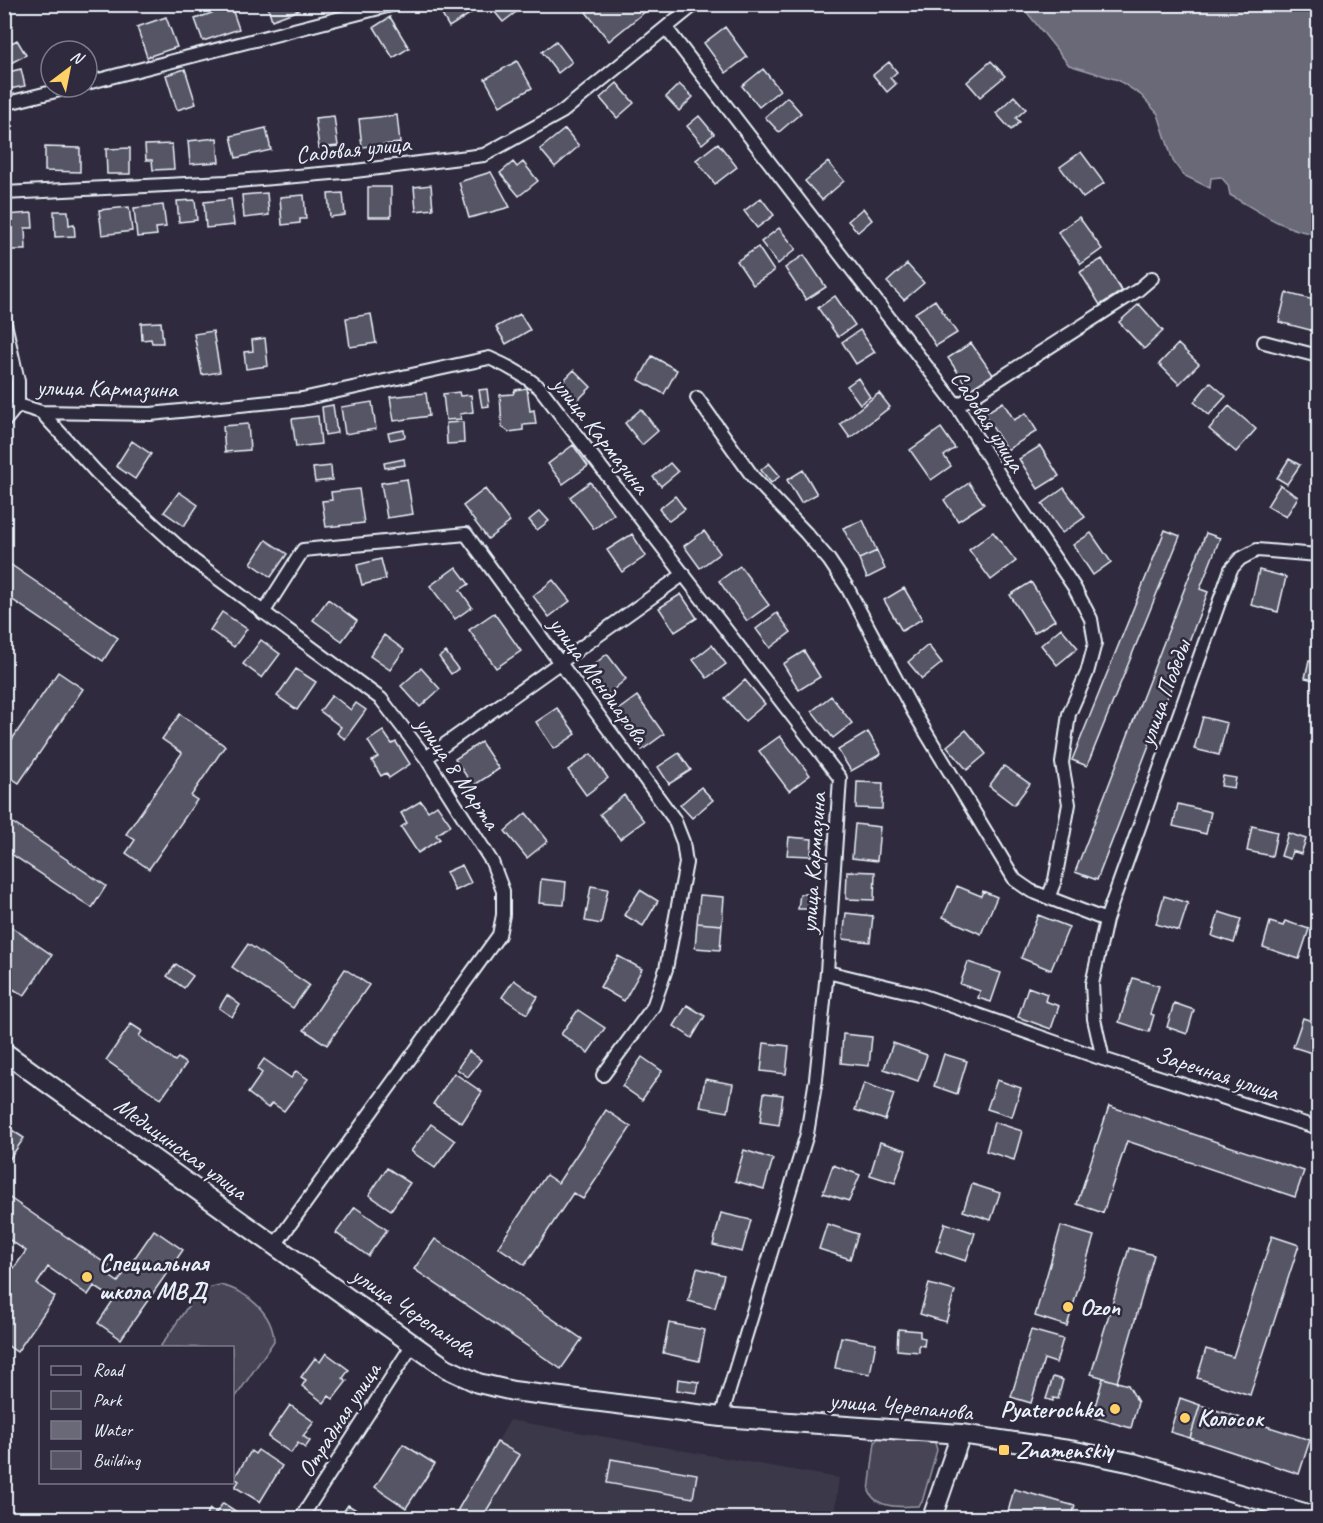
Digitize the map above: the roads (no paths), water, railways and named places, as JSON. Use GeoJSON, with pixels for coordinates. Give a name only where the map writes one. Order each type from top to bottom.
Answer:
{"type":"FeatureCollection","features":[{"type":"Feature","properties":{"kind":"main road","name":"Медицинская улица"},"geometry":{"type":"LineString","coordinates":[[4,1052],[329,1284]]}},
{"type":"Feature","properties":{"kind":"main road","name":"улица Черепанова"},"geometry":{"type":"LineString","coordinates":[[329,1284],[446,1368],[462,1377],[494,1388],[721,1417],[961,1434],[1075,1451],[1133,1463],[1318,1517]]}},
{"type":"Feature","properties":{"kind":"main road"},"geometry":{"type":"LineString","coordinates":[[932,1518],[961,1434]]}},
{"type":"Feature","properties":{"kind":"street"},"geometry":{"type":"LineString","coordinates":[[99,80],[395,4]]}},
{"type":"Feature","properties":{"kind":"street","name":"Садовая улица"},"geometry":{"type":"LineString","coordinates":[[4,192],[238,181],[355,171],[484,155],[562,112],[694,4]]}},
{"type":"Feature","properties":{"kind":"street","name":"Садовая улица"},"geometry":{"type":"LineString","coordinates":[[666,28],[957,406],[1010,492],[1074,587],[1091,620],[1095,643],[1087,673],[1069,714],[1062,763],[1068,804],[1055,880],[1049,897]]}},
{"type":"Feature","properties":{"kind":"street"},"geometry":{"type":"LineString","coordinates":[[4,104],[39,95]]}},
{"type":"Feature","properties":{"kind":"street"},"geometry":{"type":"LineString","coordinates":[[957,406],[1138,290],[1152,278]]}},
{"type":"Feature","properties":{"kind":"street"},"geometry":{"type":"LineString","coordinates":[[4,320],[18,381],[18,405],[4,422]]}},
{"type":"Feature","properties":{"kind":"street"},"geometry":{"type":"LineString","coordinates":[[1264,342],[1318,356]]}},
{"type":"Feature","properties":{"kind":"street","name":"улица Кармазина"},"geometry":{"type":"LineString","coordinates":[[18,405],[41,412],[151,414],[302,399],[489,358],[524,375],[540,388],[840,778],[827,972]]}},
{"type":"Feature","properties":{"kind":"street"},"geometry":{"type":"LineString","coordinates":[[697,398],[753,477],[806,532],[847,587],[908,701],[1015,880],[1031,891],[1106,920]]}},
{"type":"Feature","properties":{"kind":"street","name":"улица 8 Марта"},"geometry":{"type":"LineString","coordinates":[[41,412],[97,473],[193,560],[263,614],[381,699],[426,758],[492,862],[503,891],[503,915],[499,935],[275,1245]]}},
{"type":"Feature","properties":{"kind":"street","name":"улица Мендиарова"},"geometry":{"type":"LineString","coordinates":[[263,614],[303,550],[466,534],[674,819],[682,842],[686,863],[666,969],[653,1007],[603,1076]]}},
{"type":"Feature","properties":{"kind":"street","name":"улица Победы"},"geometry":{"type":"LineString","coordinates":[[1103,1059],[1094,1019],[1092,984],[1106,920],[1230,569],[1239,559],[1257,550],[1318,555]]}},
{"type":"Feature","properties":{"kind":"street"},"geometry":{"type":"LineString","coordinates":[[426,758],[684,574]]}},
{"type":"Feature","properties":{"kind":"street"},"geometry":{"type":"LineString","coordinates":[[721,1417],[807,1134],[816,1079],[827,972]]}},
{"type":"Feature","properties":{"kind":"street","name":"Заречная улица"},"geometry":{"type":"LineString","coordinates":[[827,972],[918,994],[1103,1059],[1318,1128]]}},
{"type":"Feature","properties":{"kind":"street","name":"Отрадная улица"},"geometry":{"type":"LineString","coordinates":[[301,1518],[413,1344]]}},
{"type":"Feature","properties":{"kind":"water"},"geometry":{"type":"Polygon","coordinates":[[[1021,5],[1318,5],[1318,234],[1283,225],[1230,195],[1228,185],[1221,177],[1211,178],[1210,188],[1183,175],[1173,161],[1158,114],[1141,95],[1118,80],[1069,65],[1021,5]]]}},
{"type":"Feature","properties":{"kind":"place","name":"Специальная школа МВД"},"geometry":{"type":"Point","coordinates":[87,1277]}},
{"type":"Feature","properties":{"kind":"place","name":"Ozon"},"geometry":{"type":"Point","coordinates":[1068,1307]}},
{"type":"Feature","properties":{"kind":"place","name":"Pyaterochka"},"geometry":{"type":"Point","coordinates":[1115,1409]}},
{"type":"Feature","properties":{"kind":"place","name":"Колосок"},"geometry":{"type":"Point","coordinates":[1185,1418]}},
{"type":"Feature","properties":{"kind":"place","name":"Znamenskiy"},"geometry":{"type":"Point","coordinates":[1004,1450]}}]}
